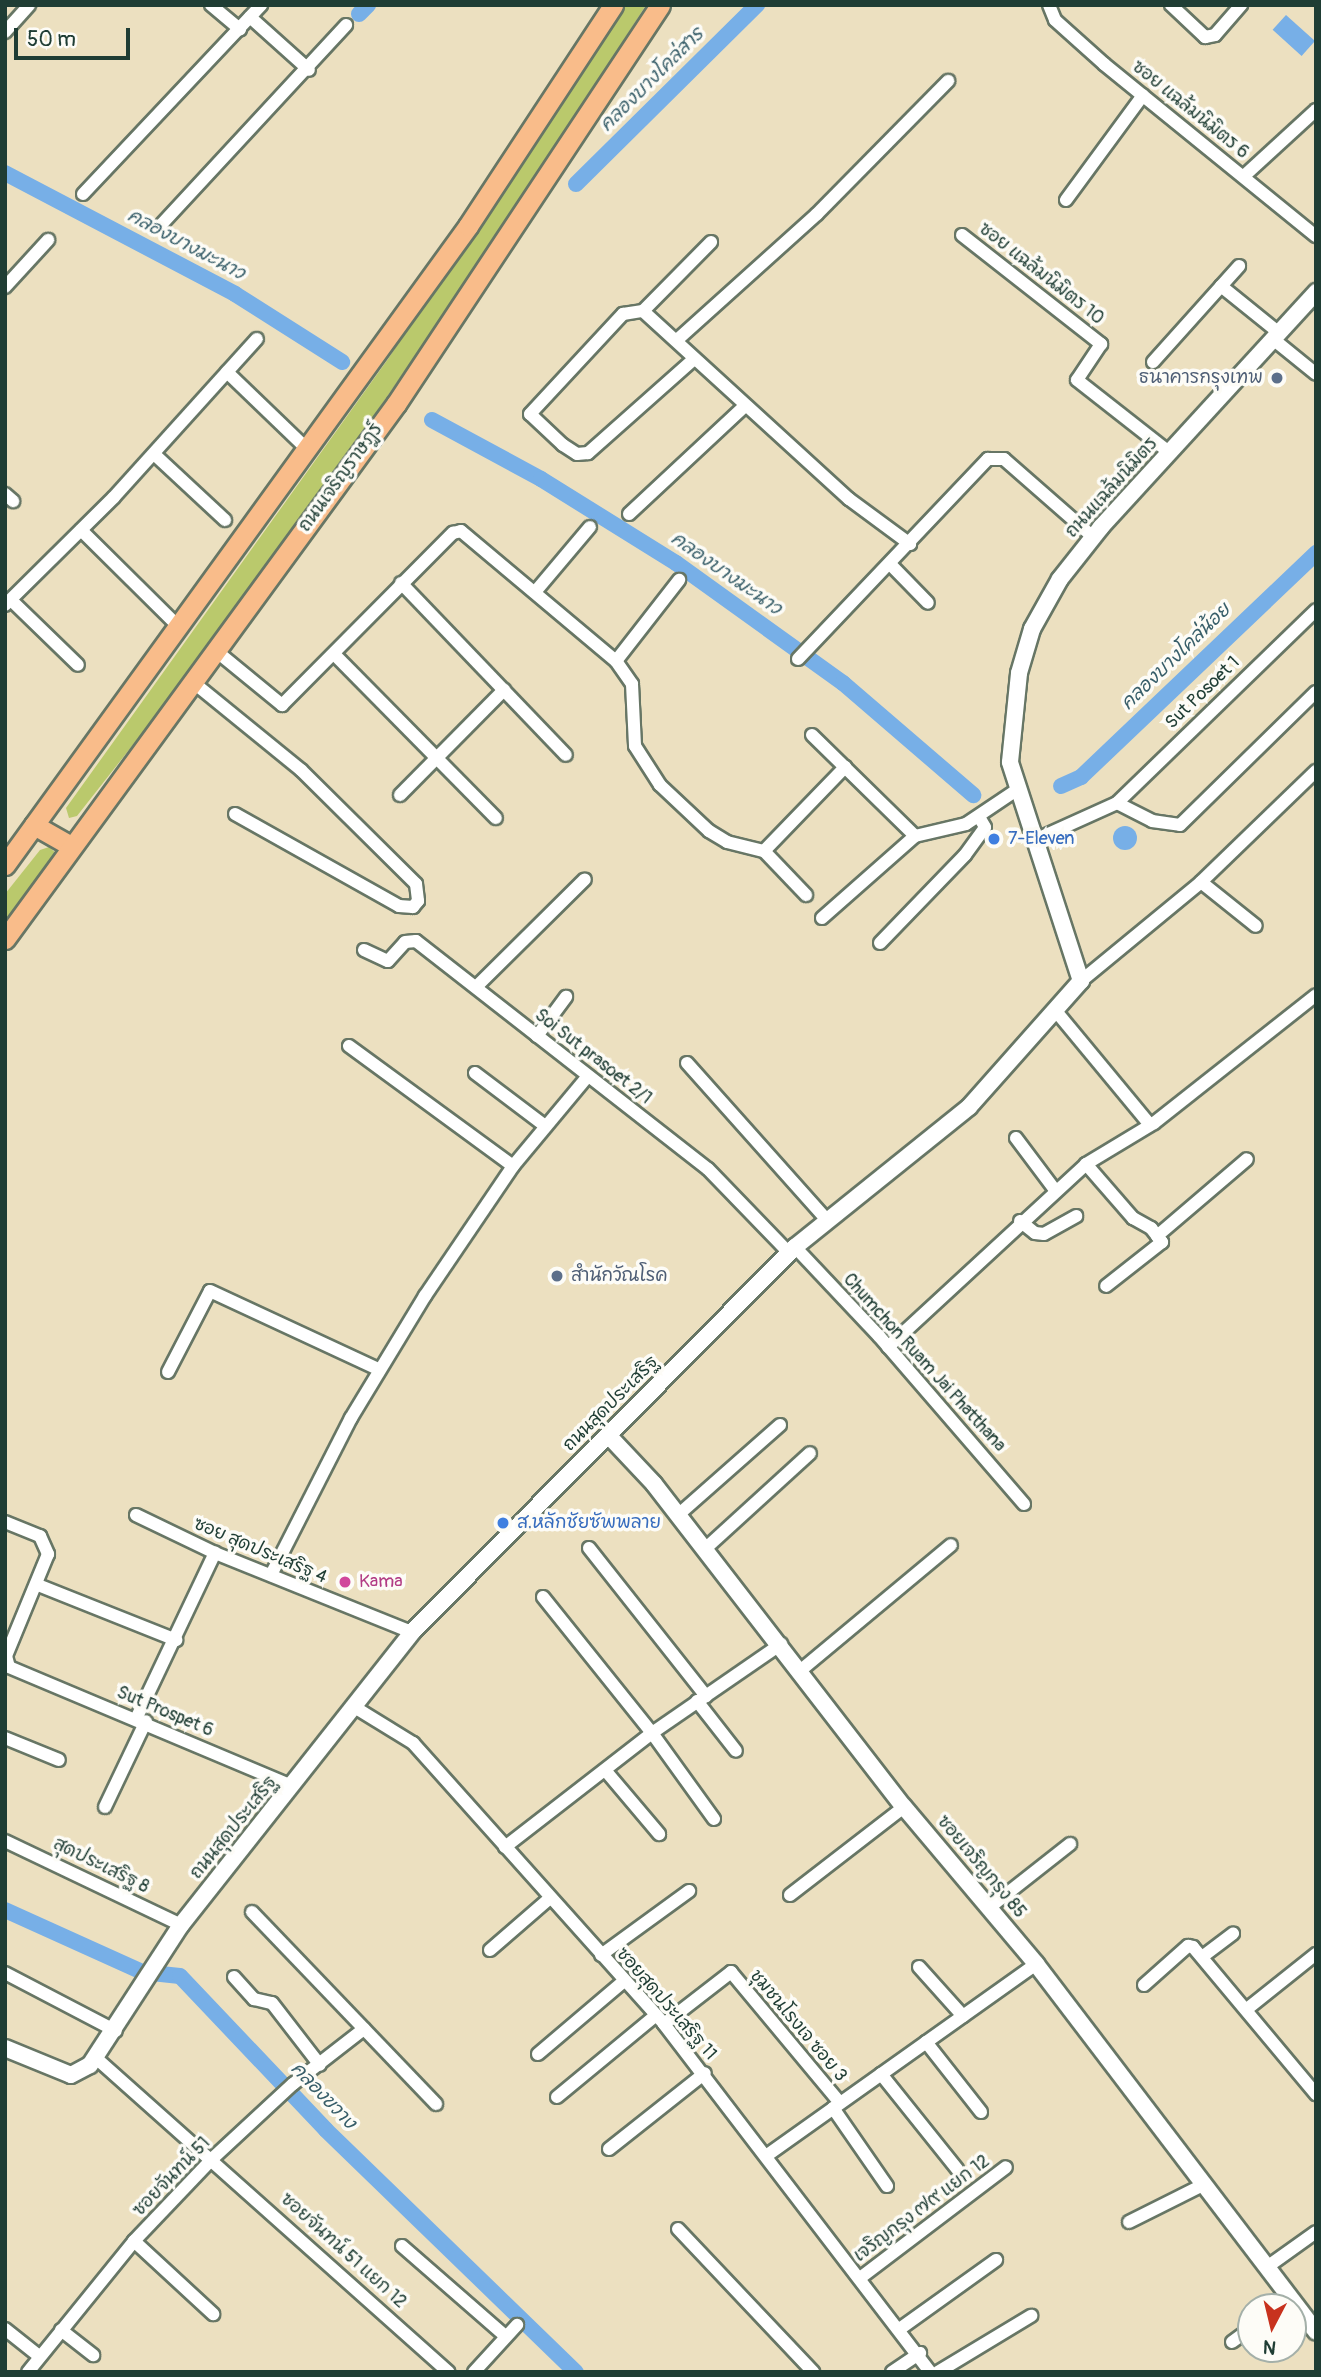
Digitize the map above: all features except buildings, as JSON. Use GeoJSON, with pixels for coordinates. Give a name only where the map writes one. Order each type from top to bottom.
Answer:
{"type":"FeatureCollection","features":[{"type":"Feature","properties":{"kind":"main road"},"geometry":{"type":"LineString","coordinates":[[5,865],[309,450],[468,226],[613,5]]}},
{"type":"Feature","properties":{"kind":"main road","name":"ถนนเจริญราษฎร์"},"geometry":{"type":"LineString","coordinates":[[5,939],[396,404],[660,5]]}},
{"type":"Feature","properties":{"kind":"main road"},"geometry":{"type":"LineString","coordinates":[[34,825],[71,846]]}},
{"type":"Feature","properties":{"kind":"street"},"geometry":{"type":"LineString","coordinates":[[5,32],[29,5]]}},
{"type":"Feature","properties":{"kind":"street"},"geometry":{"type":"LineString","coordinates":[[211,5],[240,29]]}},
{"type":"Feature","properties":{"kind":"street"},"geometry":{"type":"LineString","coordinates":[[83,194],[261,5]]}},
{"type":"Feature","properties":{"kind":"street","name":"ซอย แฉล้มนิมิตร 6"},"geometry":{"type":"LineString","coordinates":[[1049,5],[1065,30],[1316,236]]}},
{"type":"Feature","properties":{"kind":"street"},"geometry":{"type":"LineString","coordinates":[[1171,5],[1205,37],[1215,35],[1241,5]]}},
{"type":"Feature","properties":{"kind":"street"},"geometry":{"type":"LineString","coordinates":[[250,17],[309,70]]}},
{"type":"Feature","properties":{"kind":"street"},"geometry":{"type":"LineString","coordinates":[[160,226],[309,70],[346,25]]}},
{"type":"Feature","properties":{"kind":"street"},"geometry":{"type":"LineString","coordinates":[[677,340],[817,214],[948,81]]}},
{"type":"Feature","properties":{"kind":"street"},"geometry":{"type":"LineString","coordinates":[[1066,200],[1143,94]]}},
{"type":"Feature","properties":{"kind":"street"},"geometry":{"type":"LineString","coordinates":[[1244,176],[1316,110]]}},
{"type":"Feature","properties":{"kind":"street"},"geometry":{"type":"LineString","coordinates":[[1306,120],[1316,130]]}},
{"type":"Feature","properties":{"kind":"street","name":"ซอย แฉล้มนิมิตร 10"},"geometry":{"type":"LineString","coordinates":[[962,235],[1101,344],[1077,380],[1170,453]]}},
{"type":"Feature","properties":{"kind":"street"},"geometry":{"type":"LineString","coordinates":[[5,287],[48,240]]}},
{"type":"Feature","properties":{"kind":"street"},"geometry":{"type":"LineString","coordinates":[[694,359],[588,453],[577,454],[563,445],[530,414],[624,314],[643,311],[711,242]]}},
{"type":"Feature","properties":{"kind":"street"},"geometry":{"type":"LineString","coordinates":[[1153,362],[1239,266]]}},
{"type":"Feature","properties":{"kind":"street"},"geometry":{"type":"LineString","coordinates":[[1222,285],[1316,374]]}},
{"type":"Feature","properties":{"kind":"street","name":"ถนนแฉล้มนิมิตร"},"geometry":{"type":"LineString","coordinates":[[1018,789],[1009,749],[1019,673],[1032,629],[1060,579],[1093,537],[1316,292]]}},
{"type":"Feature","properties":{"kind":"street"},"geometry":{"type":"LineString","coordinates":[[643,311],[849,499],[910,544]]}},
{"type":"Feature","properties":{"kind":"street"},"geometry":{"type":"LineString","coordinates":[[78,665],[8,603],[154,454],[257,339]]}},
{"type":"Feature","properties":{"kind":"street"},"geometry":{"type":"LineString","coordinates":[[227,373],[309,450]]}},
{"type":"Feature","properties":{"kind":"street"},"geometry":{"type":"LineString","coordinates":[[629,514],[745,406]]}},
{"type":"Feature","properties":{"kind":"street"},"geometry":{"type":"LineString","coordinates":[[154,454],[225,520]]}},
{"type":"Feature","properties":{"kind":"street"},"geometry":{"type":"LineString","coordinates":[[798,659],[988,459],[997,456],[1093,537]]}},
{"type":"Feature","properties":{"kind":"street"},"geometry":{"type":"LineString","coordinates":[[535,592],[590,527]]}},
{"type":"Feature","properties":{"kind":"street"},"geometry":{"type":"LineString","coordinates":[[81,530],[178,626]]}},
{"type":"Feature","properties":{"kind":"street"},"geometry":{"type":"LineString","coordinates":[[215,650],[282,705],[335,655],[401,583],[453,533],[461,531],[616,661],[632,684],[635,746],[648,770],[709,831],[727,842],[764,851],[806,895]]}},
{"type":"Feature","properties":{"kind":"street"},"geometry":{"type":"LineString","coordinates":[[890,564],[928,603]]}},
{"type":"Feature","properties":{"kind":"street"},"geometry":{"type":"LineString","coordinates":[[616,661],[680,580]]}},
{"type":"Feature","properties":{"kind":"street"},"geometry":{"type":"LineString","coordinates":[[401,583],[566,755]]}},
{"type":"Feature","properties":{"kind":"street","name":"Sut Posoet 1"},"geometry":{"type":"LineString","coordinates":[[1035,840],[1116,803],[1316,610]]}},
{"type":"Feature","properties":{"kind":"street"},"geometry":{"type":"LineString","coordinates":[[335,655],[496,818]]}},
{"type":"Feature","properties":{"kind":"street"},"geometry":{"type":"LineString","coordinates":[[194,683],[301,770],[416,884],[418,901],[413,907],[398,906],[235,814]]}},
{"type":"Feature","properties":{"kind":"street"},"geometry":{"type":"LineString","coordinates":[[400,795],[504,690]]}},
{"type":"Feature","properties":{"kind":"street"},"geometry":{"type":"LineString","coordinates":[[1116,803],[1152,821],[1181,825],[1316,692]]}},
{"type":"Feature","properties":{"kind":"street"},"geometry":{"type":"LineString","coordinates":[[812,735],[915,836]]}},
{"type":"Feature","properties":{"kind":"street"},"geometry":{"type":"LineString","coordinates":[[764,851],[845,767]]}},
{"type":"Feature","properties":{"kind":"street"},"geometry":{"type":"LineString","coordinates":[[822,918],[915,836],[966,824],[1018,789],[1081,981],[1201,882],[1316,771]]}},
{"type":"Feature","properties":{"kind":"street"},"geometry":{"type":"LineString","coordinates":[[880,943],[965,855],[985,827],[979,817]]}},
{"type":"Feature","properties":{"kind":"street"},"geometry":{"type":"LineString","coordinates":[[477,987],[585,879]]}},
{"type":"Feature","properties":{"kind":"street"},"geometry":{"type":"LineString","coordinates":[[1201,882],[1256,926]]}},
{"type":"Feature","properties":{"kind":"street","name":"Soi Sut prasoet 2/1"},"geometry":{"type":"LineString","coordinates":[[363,950],[388,961],[405,942],[416,941],[708,1169],[792,1250]]}},
{"type":"Feature","properties":{"kind":"street","name":"ถนนสุดประเสริฐ"},"geometry":{"type":"LineString","coordinates":[[5,2048],[61,2072],[82,2073],[116,2031],[181,1926],[356,1708],[412,1632],[792,1250],[826,1219],[969,1107],[1081,981]]}},
{"type":"Feature","properties":{"kind":"street"},"geometry":{"type":"LineString","coordinates":[[888,1347],[1020,1221],[1086,1164],[1150,1125],[1316,995]]}},
{"type":"Feature","properties":{"kind":"street"},"geometry":{"type":"LineString","coordinates":[[537,1036],[566,997]]}},
{"type":"Feature","properties":{"kind":"street"},"geometry":{"type":"LineString","coordinates":[[1055,1010],[1150,1125]]}},
{"type":"Feature","properties":{"kind":"street"},"geometry":{"type":"LineString","coordinates":[[349,1046],[513,1166]]}},
{"type":"Feature","properties":{"kind":"street"},"geometry":{"type":"LineString","coordinates":[[687,1063],[826,1219]]}},
{"type":"Feature","properties":{"kind":"street"},"geometry":{"type":"LineString","coordinates":[[475,1073],[545,1126]]}},
{"type":"Feature","properties":{"kind":"street"},"geometry":{"type":"LineString","coordinates":[[271,1575],[306,1502],[380,1370],[513,1166],[588,1076]]}},
{"type":"Feature","properties":{"kind":"street"},"geometry":{"type":"LineString","coordinates":[[1016,1138],[1055,1190]]}},
{"type":"Feature","properties":{"kind":"street"},"geometry":{"type":"LineString","coordinates":[[1157,1236],[1247,1159]]}},
{"type":"Feature","properties":{"kind":"street"},"geometry":{"type":"LineString","coordinates":[[1086,1164],[1133,1218],[1162,1242],[1106,1286]]}},
{"type":"Feature","properties":{"kind":"street"},"geometry":{"type":"LineString","coordinates":[[1020,1221],[1035,1234],[1044,1234],[1076,1216]]}},
{"type":"Feature","properties":{"kind":"street","name":"Chumchon Ruam Jai Phatthana"},"geometry":{"type":"LineString","coordinates":[[792,1250],[888,1347],[1024,1504]]}},
{"type":"Feature","properties":{"kind":"street"},"geometry":{"type":"LineString","coordinates":[[168,1372],[210,1291],[380,1370]]}},
{"type":"Feature","properties":{"kind":"street"},"geometry":{"type":"LineString","coordinates":[[678,1515],[780,1425]]}},
{"type":"Feature","properties":{"kind":"street","name":"ซอยเจริญกรุง 85"},"geometry":{"type":"LineString","coordinates":[[608,1435],[678,1515],[781,1643],[904,1807],[990,1906],[1036,1964],[1266,2267],[1278,2293]]}},
{"type":"Feature","properties":{"kind":"street"},"geometry":{"type":"LineString","coordinates":[[705,1549],[810,1453]]}},
{"type":"Feature","properties":{"kind":"street","name":"ซอย สุดประเสริฐ 4"},"geometry":{"type":"LineString","coordinates":[[136,1515],[215,1553],[412,1632]]}},
{"type":"Feature","properties":{"kind":"street"},"geometry":{"type":"LineString","coordinates":[[5,1522],[40,1536],[48,1553],[38,1585],[11,1621]]}},
{"type":"Feature","properties":{"kind":"street"},"geometry":{"type":"LineString","coordinates":[[801,1670],[951,1545]]}},
{"type":"Feature","properties":{"kind":"street"},"geometry":{"type":"LineString","coordinates":[[589,1548],[701,1698],[736,1751]]}},
{"type":"Feature","properties":{"kind":"street"},"geometry":{"type":"LineString","coordinates":[[105,1807],[215,1553]]}},
{"type":"Feature","properties":{"kind":"street"},"geometry":{"type":"LineString","coordinates":[[38,1585],[176,1640]]}},
{"type":"Feature","properties":{"kind":"street"},"geometry":{"type":"LineString","coordinates":[[543,1597],[652,1732],[714,1819]]}},
{"type":"Feature","properties":{"kind":"street","name":"Sut Prospet 6"},"geometry":{"type":"LineString","coordinates":[[11,1621],[6,1656],[9,1667],[141,1719],[292,1786]]}},
{"type":"Feature","properties":{"kind":"street"},"geometry":{"type":"LineString","coordinates":[[505,1847],[652,1732],[781,1643]]}},
{"type":"Feature","properties":{"kind":"street","name":"ซอยสุดประเสริฐ 11"},"geometry":{"type":"LineString","coordinates":[[356,1708],[414,1743],[660,2020],[705,2073],[766,2156],[901,2328],[920,2353],[930,2372]]}},
{"type":"Feature","properties":{"kind":"street"},"geometry":{"type":"LineString","coordinates":[[5,1738],[59,1760]]}},
{"type":"Feature","properties":{"kind":"street"},"geometry":{"type":"LineString","coordinates":[[605,1770],[659,1834]]}},
{"type":"Feature","properties":{"kind":"street"},"geometry":{"type":"LineString","coordinates":[[790,1895],[904,1807]]}},
{"type":"Feature","properties":{"kind":"street","name":"สุดประเสริฐ 8"},"geometry":{"type":"LineString","coordinates":[[5,1841],[181,1926]]}},
{"type":"Feature","properties":{"kind":"street"},"geometry":{"type":"LineString","coordinates":[[990,1906],[1070,1843]]}},
{"type":"Feature","properties":{"kind":"street"},"geometry":{"type":"LineString","coordinates":[[601,1955],[689,1891]]}},
{"type":"Feature","properties":{"kind":"street"},"geometry":{"type":"LineString","coordinates":[[490,1950],[550,1898]]}},
{"type":"Feature","properties":{"kind":"street"},"geometry":{"type":"LineString","coordinates":[[252,1912],[436,2105]]}},
{"type":"Feature","properties":{"kind":"street"},"geometry":{"type":"LineString","coordinates":[[1202,1957],[1233,1934]]}},
{"type":"Feature","properties":{"kind":"street"},"geometry":{"type":"LineString","coordinates":[[1144,1984],[1188,1946],[1202,1957],[1247,2009],[1316,2094]]}},
{"type":"Feature","properties":{"kind":"street"},"geometry":{"type":"LineString","coordinates":[[1247,2009],[1316,1954]]}},
{"type":"Feature","properties":{"kind":"street"},"geometry":{"type":"LineString","coordinates":[[766,2156],[1036,1964]]}},
{"type":"Feature","properties":{"kind":"street"},"geometry":{"type":"LineString","coordinates":[[919,1967],[963,2016]]}},
{"type":"Feature","properties":{"kind":"street","name":"ชุมชนโรงเจ ซอย 3"},"geometry":{"type":"LineString","coordinates":[[660,2020],[729,1971],[836,2106],[887,2186]]}},
{"type":"Feature","properties":{"kind":"street"},"geometry":{"type":"LineString","coordinates":[[5,1973],[116,2031]]}},
{"type":"Feature","properties":{"kind":"street"},"geometry":{"type":"LineString","coordinates":[[234,1977],[254,1999],[272,2003],[320,2065]]}},
{"type":"Feature","properties":{"kind":"street"},"geometry":{"type":"LineString","coordinates":[[538,2054],[624,1981]]}},
{"type":"Feature","properties":{"kind":"street"},"geometry":{"type":"LineString","coordinates":[[557,2097],[660,2020]]}},
{"type":"Feature","properties":{"kind":"street","name":"ซอยจันทน์ 51"},"geometry":{"type":"LineString","coordinates":[[28,2372],[134,2241],[213,2158],[293,2084],[364,2029]]}},
{"type":"Feature","properties":{"kind":"street"},"geometry":{"type":"LineString","coordinates":[[926,2042],[981,2112]]}},
{"type":"Feature","properties":{"kind":"street","name":"ซอยจันทน์ 51 แยก 12"},"geometry":{"type":"LineString","coordinates":[[96,2057],[213,2158],[448,2372]]}},
{"type":"Feature","properties":{"kind":"street"},"geometry":{"type":"LineString","coordinates":[[609,2149],[705,2073]]}},
{"type":"Feature","properties":{"kind":"street"},"geometry":{"type":"LineString","coordinates":[[881,2074],[957,2169]]}},
{"type":"Feature","properties":{"kind":"street","name":"เจริญกรุง ๗๙ แยก 12"},"geometry":{"type":"LineString","coordinates":[[860,2278],[1006,2167]]}},
{"type":"Feature","properties":{"kind":"street"},"geometry":{"type":"LineString","coordinates":[[1129,2222],[1203,2185]]}},
{"type":"Feature","properties":{"kind":"street"},"geometry":{"type":"LineString","coordinates":[[678,2229],[813,2372]]}},
{"type":"Feature","properties":{"kind":"street"},"geometry":{"type":"LineString","coordinates":[[1266,2267],[1316,2232]]}},
{"type":"Feature","properties":{"kind":"street"},"geometry":{"type":"LineString","coordinates":[[134,2241],[213,2314]]}},
{"type":"Feature","properties":{"kind":"street"},"geometry":{"type":"LineString","coordinates":[[402,2246],[505,2336]]}},
{"type":"Feature","properties":{"kind":"street"},"geometry":{"type":"LineString","coordinates":[[901,2328],[996,2260]]}},
{"type":"Feature","properties":{"kind":"street"},"geometry":{"type":"LineString","coordinates":[[939,2372],[1031,2316]]}},
{"type":"Feature","properties":{"kind":"street"},"geometry":{"type":"LineString","coordinates":[[474,2372],[517,2325]]}},
{"type":"Feature","properties":{"kind":"street"},"geometry":{"type":"LineString","coordinates":[[5,2329],[39,2356]]}},
{"type":"Feature","properties":{"kind":"street"},"geometry":{"type":"LineString","coordinates":[[61,2330],[93,2355]]}},
{"type":"Feature","properties":{"kind":"street"},"geometry":{"type":"LineString","coordinates":[[1232,2342],[1237,2338]]}},
{"type":"Feature","properties":{"kind":"street"},"geometry":{"type":"LineString","coordinates":[[892,2372],[920,2353]]}},
{"type":"Feature","properties":{"kind":"green space"},"geometry":{"type":"Polygon","coordinates":[[[621,5],[646,5],[535,180],[365,429],[165,704],[77,816],[69,818],[66,808],[388,359],[621,5]]]}},
{"type":"Feature","properties":{"kind":"green space"},"geometry":{"type":"Polygon","coordinates":[[[49,847],[57,854],[5,923],[5,894],[40,850],[49,847]]]}},
{"type":"Feature","properties":{"kind":"water"},"geometry":{"type":"Polygon","coordinates":[[[1286,15],[1315,41],[1302,56],[1273,30],[1286,15]]]}},
{"type":"Feature","properties":{"kind":"water"},"geometry":{"type":"Polygon","coordinates":[[[1125,826],[1134,829],[1137,838],[1134,847],[1125,850],[1116,847],[1113,838],[1116,829],[1125,826]]]}},
{"type":"Feature","properties":{"kind":"waterway"},"geometry":{"type":"LineString","coordinates":[[359,14],[368,5]]}},
{"type":"Feature","properties":{"kind":"waterway","name":"คลองบางโคล่สาร"},"geometry":{"type":"LineString","coordinates":[[576,184],[757,5]]}},
{"type":"Feature","properties":{"kind":"waterway","name":"คลองบางมะนาว"},"geometry":{"type":"LineString","coordinates":[[5,173],[235,294],[342,362]]}},
{"type":"Feature","properties":{"kind":"waterway","name":"คลองบางมะนาว"},"geometry":{"type":"LineString","coordinates":[[432,420],[541,479],[676,563],[843,683],[973,795]]}},
{"type":"Feature","properties":{"kind":"waterway","name":"คลองบางโคล่น้อย"},"geometry":{"type":"LineString","coordinates":[[1061,786],[1081,777],[1316,553]]}},
{"type":"Feature","properties":{"kind":"waterway","name":"คลองขวาง"},"geometry":{"type":"LineString","coordinates":[[5,1910],[142,1972],[180,1976],[326,2130],[576,2372]]}},
{"type":"Feature","properties":{"kind":"place","name":"ธนาคารกรุงเทพ"},"geometry":{"type":"Point","coordinates":[1277,378]}},
{"type":"Feature","properties":{"kind":"place","name":"7-Eleven"},"geometry":{"type":"Point","coordinates":[994,839]}},
{"type":"Feature","properties":{"kind":"place","name":"สำนักวัณโรค"},"geometry":{"type":"Point","coordinates":[557,1276]}},
{"type":"Feature","properties":{"kind":"place","name":"ส.หลักชัยซัพพลาย"},"geometry":{"type":"Point","coordinates":[503,1523]}},
{"type":"Feature","properties":{"kind":"place","name":"Kama"},"geometry":{"type":"Point","coordinates":[345,1582]}}]}
